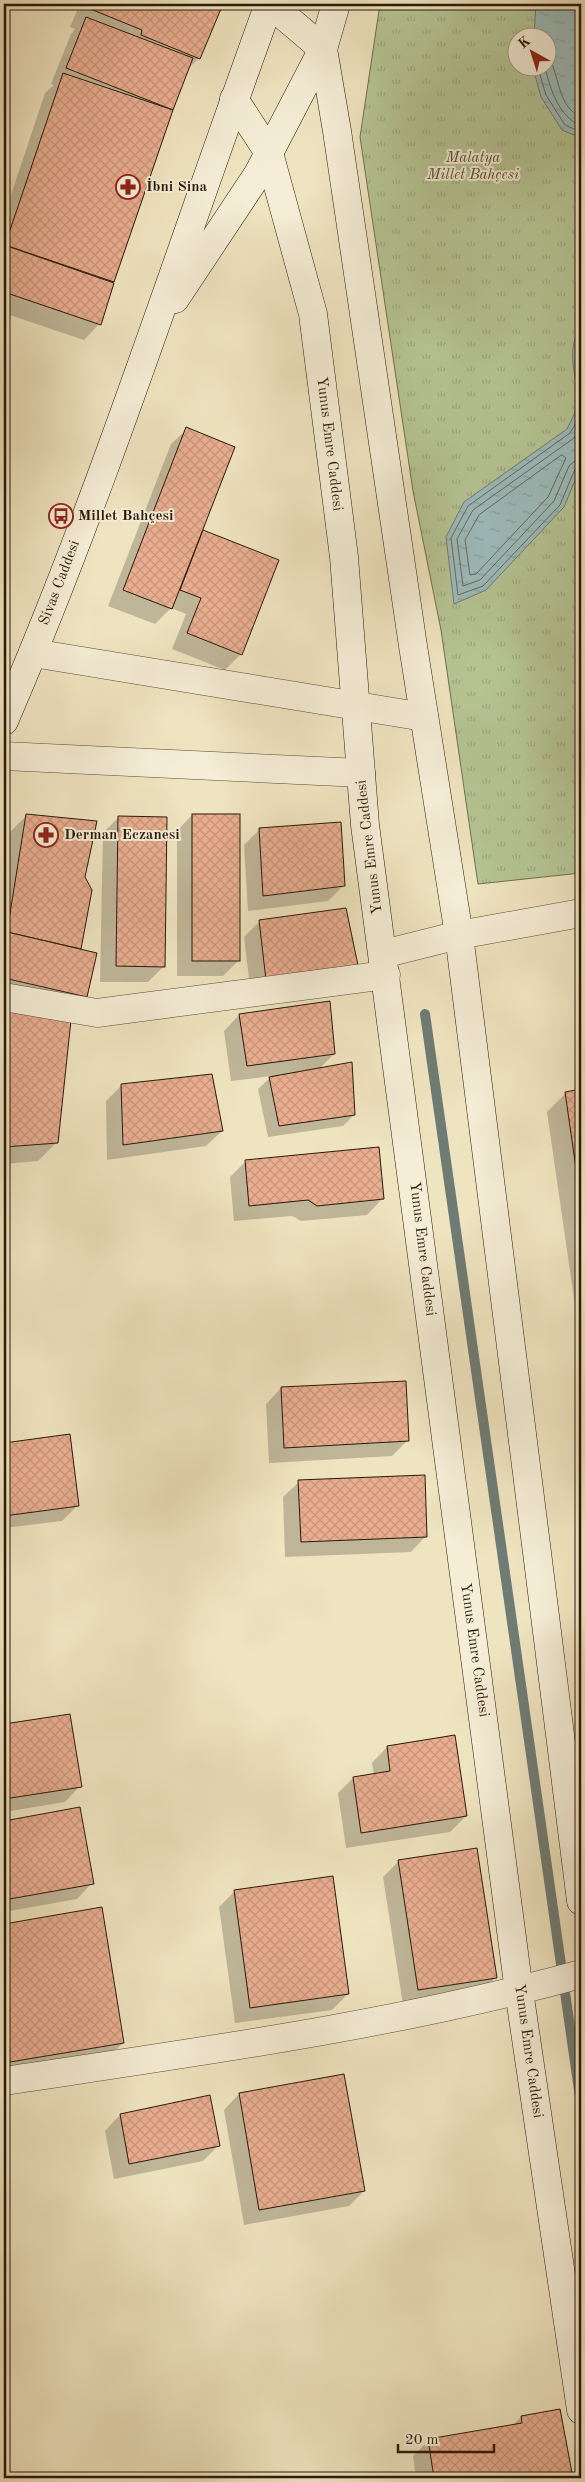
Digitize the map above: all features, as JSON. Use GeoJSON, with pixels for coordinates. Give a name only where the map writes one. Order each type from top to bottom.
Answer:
{"type":"FeatureCollection","features":[{"type":"Feature","properties":{"kind":"main road"},"geometry":{"type":"LineString","coordinates":[[154,332],[234,99],[269,4],[323,49],[458,935],[581,1901]]}},
{"type":"Feature","properties":{"kind":"main road"},"geometry":{"type":"LineString","coordinates":[[154,332],[258,174],[323,49],[336,4]]}},
{"type":"Feature","properties":{"kind":"main road","name":"Yunus Emre Caddesi"},"geometry":{"type":"LineString","coordinates":[[234,99],[269,153],[313,314],[344,557],[365,824],[581,2410]]}},
{"type":"Feature","properties":{"kind":"main road","name":"Sivas Caddesi"},"geometry":{"type":"LineString","coordinates":[[4,721],[33,653],[154,332]]}},
{"type":"Feature","properties":{"kind":"main road"},"geometry":{"type":"LineString","coordinates":[[33,653],[424,717]]}},
{"type":"Feature","properties":{"kind":"main road"},"geometry":{"type":"LineString","coordinates":[[4,756],[361,773]]}},
{"type":"Feature","properties":{"kind":"main road"},"geometry":{"type":"LineString","coordinates":[[4,997],[97,1013],[384,965],[458,935],[581,913]]}},
{"type":"Feature","properties":{"kind":"main road"},"geometry":{"type":"LineString","coordinates":[[4,2081],[317,2034],[524,1990],[581,1974]]}},
{"type":"Feature","properties":{"kind":"green space","name":"Malatya Millet Bahçesi"},"geometry":{"type":"Polygon","coordinates":[[[380,4],[581,4],[581,873],[478,884],[441,630],[413,491],[360,137],[380,4]]]}},
{"type":"Feature","properties":{"kind":"water"},"geometry":{"type":"Polygon","coordinates":[[[536,4],[581,4],[581,138],[562,130],[541,97],[536,78],[558,78],[558,28],[535,28],[536,4]]]}},
{"type":"Feature","properties":{"kind":"water"},"geometry":{"type":"Polygon","coordinates":[[[581,327],[581,466],[564,507],[486,590],[454,604],[446,537],[464,502],[567,429],[574,415],[577,403],[573,353],[576,335],[581,327]]]}},
{"type":"Feature","properties":{"kind":"building"},"geometry":{"type":"Polygon","coordinates":[[[90,4],[223,4],[200,59],[141,35],[142,30],[88,8],[90,4]]]}},
{"type":"Feature","properties":{"kind":"building"},"geometry":{"type":"Polygon","coordinates":[[[86,17],[193,58],[173,110],[66,68],[86,17]]]}},
{"type":"Feature","properties":{"kind":"building"},"geometry":{"type":"Polygon","coordinates":[[[63,73],[173,110],[114,282],[5,245],[63,73]]]}},
{"type":"Feature","properties":{"kind":"building"},"geometry":{"type":"Polygon","coordinates":[[[7,246],[114,283],[101,325],[4,292],[4,255],[7,246]]]}},
{"type":"Feature","properties":{"kind":"building"},"geometry":{"type":"Polygon","coordinates":[[[186,427],[235,447],[172,609],[123,590],[186,427]]]}},
{"type":"Feature","properties":{"kind":"building"},"geometry":{"type":"Polygon","coordinates":[[[203,530],[279,560],[242,655],[187,633],[201,598],[180,590],[203,530]]]}},
{"type":"Feature","properties":{"kind":"building"},"geometry":{"type":"Polygon","coordinates":[[[26,814],[97,821],[85,877],[92,890],[81,949],[7,932],[26,814]]]}},
{"type":"Feature","properties":{"kind":"building"},"geometry":{"type":"Polygon","coordinates":[[[192,814],[240,814],[240,961],[192,961],[192,814]]]}},
{"type":"Feature","properties":{"kind":"building"},"geometry":{"type":"Polygon","coordinates":[[[118,816],[167,817],[165,967],[116,966],[118,816]]]}},
{"type":"Feature","properties":{"kind":"building"},"geometry":{"type":"Polygon","coordinates":[[[341,822],[345,886],[263,896],[259,828],[341,822]]]}},
{"type":"Feature","properties":{"kind":"building"},"geometry":{"type":"Polygon","coordinates":[[[346,908],[359,970],[266,980],[259,920],[346,908]]]}},
{"type":"Feature","properties":{"kind":"building"},"geometry":{"type":"Polygon","coordinates":[[[7,932],[97,953],[87,997],[4,978],[4,945],[7,932]]]}},
{"type":"Feature","properties":{"kind":"building"},"geometry":{"type":"Polygon","coordinates":[[[330,1001],[335,1054],[247,1066],[239,1014],[330,1001]]]}},
{"type":"Feature","properties":{"kind":"building"},"geometry":{"type":"Polygon","coordinates":[[[4,1009],[71,1020],[58,1143],[4,1147],[4,1009]]]}},
{"type":"Feature","properties":{"kind":"building"},"geometry":{"type":"Polygon","coordinates":[[[352,1062],[355,1115],[279,1126],[269,1077],[352,1062]]]}},
{"type":"Feature","properties":{"kind":"building"},"geometry":{"type":"Polygon","coordinates":[[[212,1074],[223,1131],[123,1145],[121,1084],[212,1074]]]}},
{"type":"Feature","properties":{"kind":"building"},"geometry":{"type":"Polygon","coordinates":[[[581,1089],[581,1203],[565,1092],[581,1089]]]}},
{"type":"Feature","properties":{"kind":"building"},"geometry":{"type":"Polygon","coordinates":[[[379,1147],[384,1199],[317,1206],[308,1200],[249,1206],[245,1160],[379,1147]]]}},
{"type":"Feature","properties":{"kind":"building"},"geometry":{"type":"Polygon","coordinates":[[[406,1381],[409,1441],[284,1448],[281,1387],[406,1381]]]}},
{"type":"Feature","properties":{"kind":"building"},"geometry":{"type":"Polygon","coordinates":[[[70,1434],[79,1506],[4,1516],[4,1443],[70,1434]]]}},
{"type":"Feature","properties":{"kind":"building"},"geometry":{"type":"Polygon","coordinates":[[[425,1475],[427,1537],[301,1542],[298,1480],[425,1475]]]}},
{"type":"Feature","properties":{"kind":"building"},"geometry":{"type":"Polygon","coordinates":[[[70,1714],[82,1787],[4,1799],[4,1724],[70,1714]]]}},
{"type":"Feature","properties":{"kind":"building"},"geometry":{"type":"Polygon","coordinates":[[[455,1735],[467,1816],[361,1833],[353,1777],[390,1771],[387,1746],[455,1735]]]}},
{"type":"Feature","properties":{"kind":"building"},"geometry":{"type":"Polygon","coordinates":[[[80,1807],[94,1884],[4,1900],[4,1821],[80,1807]]]}},
{"type":"Feature","properties":{"kind":"building"},"geometry":{"type":"Polygon","coordinates":[[[477,1848],[497,1978],[418,1990],[398,1860],[477,1848]]]}},
{"type":"Feature","properties":{"kind":"building"},"geometry":{"type":"Polygon","coordinates":[[[333,1876],[349,1994],[250,2008],[234,1890],[333,1876]]]}},
{"type":"Feature","properties":{"kind":"building"},"geometry":{"type":"Polygon","coordinates":[[[102,1907],[124,2043],[4,2063],[4,1924],[102,1907]]]}},
{"type":"Feature","properties":{"kind":"building"},"geometry":{"type":"Polygon","coordinates":[[[344,2074],[365,2191],[259,2210],[239,2093],[344,2074]]]}},
{"type":"Feature","properties":{"kind":"building"},"geometry":{"type":"Polygon","coordinates":[[[210,2095],[220,2146],[129,2164],[120,2114],[210,2095]]]}},
{"type":"Feature","properties":{"kind":"building"},"geometry":{"type":"Polygon","coordinates":[[[560,2409],[573,2478],[434,2478],[428,2439],[522,2423],[521,2416],[560,2409]]]}},
{"type":"Feature","properties":{"kind":"waterway"},"geometry":{"type":"LineString","coordinates":[[425,1014],[581,2104]]}},
{"type":"Feature","properties":{"kind":"place","name":"İbni Sina"},"geometry":{"type":"Point","coordinates":[128,187]}},
{"type":"Feature","properties":{"kind":"place","name":"Millet Bahçesi"},"geometry":{"type":"Point","coordinates":[61,516]}},
{"type":"Feature","properties":{"kind":"place","name":"Derman Eczanesi"},"geometry":{"type":"Point","coordinates":[46,835]}}]}
